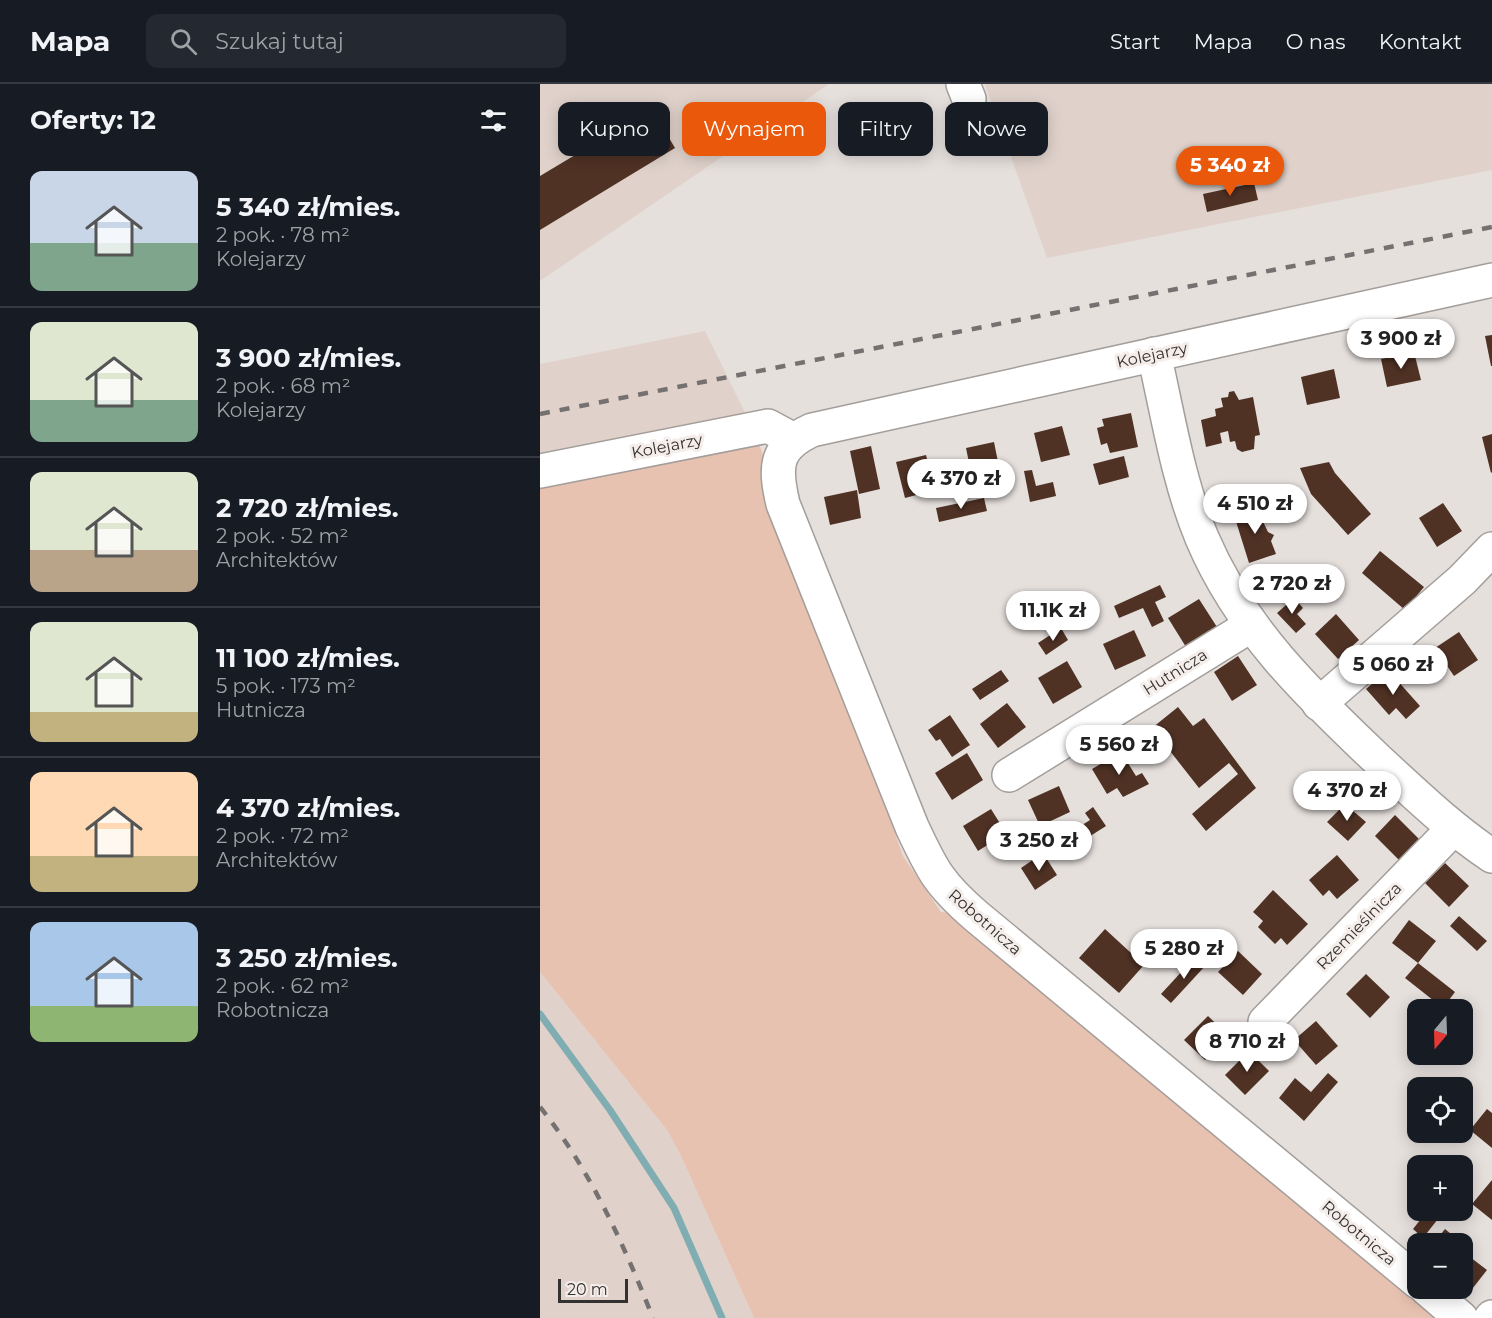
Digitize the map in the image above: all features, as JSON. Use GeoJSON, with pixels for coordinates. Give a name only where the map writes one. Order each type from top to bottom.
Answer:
{"type":"FeatureCollection","features":[{"type":"Feature","properties":{"kind":"street","name":"Kolejarzy"},"geometry":{"type":"LineString","coordinates":[[540,471],[768,426],[802,434],[1492,280]]}},
{"type":"Feature","properties":{"kind":"street"},"geometry":{"type":"LineString","coordinates":[[1154,354],[1183,480],[1201,537],[1225,587],[1250,626],[1319,704],[1452,829],[1492,856]]}},
{"type":"Feature","properties":{"kind":"street","name":"Robotnicza"},"geometry":{"type":"LineString","coordinates":[[802,434],[783,452],[777,468],[783,504],[932,872],[956,899],[976,916],[1407,1273]]}},
{"type":"Feature","properties":{"kind":"street"},"geometry":{"type":"LineString","coordinates":[[1319,704],[1462,580],[1492,549]]}},
{"type":"Feature","properties":{"kind":"street","name":"Hutnicza"},"geometry":{"type":"LineString","coordinates":[[1009,776],[1250,626]]}},
{"type":"Feature","properties":{"kind":"street","name":"Rzemieślnicza"},"geometry":{"type":"LineString","coordinates":[[1265,1022],[1452,829]]}},
{"type":"Feature","properties":{"kind":"street"},"geometry":{"type":"LineString","coordinates":[[1439,1299],[1461,1318]]}},
{"type":"Feature","properties":{"kind":"shaded area"},"geometry":{"type":"Polygon","coordinates":[[[540,84],[829,84],[803,102],[682,102],[682,156],[723,156],[540,281],[540,84]]]}},
{"type":"Feature","properties":{"kind":"shaded area"},"geometry":{"type":"Polygon","coordinates":[[[985,84],[1492,84],[1492,170],[1047,258],[1011,156],[1048,156],[1048,102],[991,102],[985,84]]]}},
{"type":"Feature","properties":{"kind":"shaded area"},"geometry":{"type":"Polygon","coordinates":[[[705,331],[756,435],[540,482],[540,364],[705,331]]]}},
{"type":"Feature","properties":{"kind":"shaded area"},"geometry":{"type":"Polygon","coordinates":[[[756,435],[903,856],[941,912],[976,916],[1407,1273],[1407,1299],[1439,1299],[1462,1318],[754,1318],[667,1130],[540,972],[540,482],[756,435]]]}},
{"type":"Feature","properties":{"kind":"shaded area"},"geometry":{"type":"Polygon","coordinates":[[[540,972],[667,1130],[754,1318],[540,1318],[540,972]]]}},
{"type":"Feature","properties":{"kind":"building"},"geometry":{"type":"Polygon","coordinates":[[[670,140],[675,148],[670,151],[670,140]]]}},
{"type":"Feature","properties":{"kind":"building"},"geometry":{"type":"Polygon","coordinates":[[[573,156],[662,156],[540,230],[540,176],[573,156]]]}},
{"type":"Feature","properties":{"kind":"building"},"geometry":{"type":"Polygon","coordinates":[[[1254,183],[1258,200],[1207,212],[1203,194],[1254,183]]]}},
{"type":"Feature","properties":{"kind":"building"},"geometry":{"type":"Polygon","coordinates":[[[1492,335],[1492,366],[1491,366],[1485,336],[1492,335]]]}},
{"type":"Feature","properties":{"kind":"building"},"geometry":{"type":"Polygon","coordinates":[[[1414,352],[1421,380],[1387,387],[1381,359],[1414,352]]]}},
{"type":"Feature","properties":{"kind":"building"},"geometry":{"type":"Polygon","coordinates":[[[1334,369],[1340,398],[1307,405],[1301,377],[1334,369]]]}},
{"type":"Feature","properties":{"kind":"building"},"geometry":{"type":"Polygon","coordinates":[[[1234,391],[1239,400],[1253,397],[1260,435],[1255,436],[1254,449],[1242,452],[1237,449],[1235,441],[1230,442],[1228,431],[1220,433],[1222,443],[1206,447],[1201,420],[1216,416],[1215,409],[1223,407],[1221,398],[1228,397],[1229,392],[1234,391]]]}},
{"type":"Feature","properties":{"kind":"building"},"geometry":{"type":"Polygon","coordinates":[[[1131,413],[1138,447],[1110,453],[1107,443],[1101,445],[1097,428],[1104,426],[1102,419],[1131,413]]]}},
{"type":"Feature","properties":{"kind":"building"},"geometry":{"type":"Polygon","coordinates":[[[1062,426],[1070,455],[1041,462],[1034,433],[1062,426]]]}},
{"type":"Feature","properties":{"kind":"building"},"geometry":{"type":"Polygon","coordinates":[[[1492,434],[1492,472],[1491,473],[1482,437],[1492,434]]]}},
{"type":"Feature","properties":{"kind":"building"},"geometry":{"type":"Polygon","coordinates":[[[994,442],[1001,477],[973,482],[966,448],[994,442]]]}},
{"type":"Feature","properties":{"kind":"building"},"geometry":{"type":"Polygon","coordinates":[[[871,446],[880,489],[859,494],[850,451],[871,446]]]}},
{"type":"Feature","properties":{"kind":"building"},"geometry":{"type":"Polygon","coordinates":[[[926,455],[935,490],[905,498],[896,462],[926,455]]]}},
{"type":"Feature","properties":{"kind":"building"},"geometry":{"type":"Polygon","coordinates":[[[1124,456],[1129,477],[1099,485],[1093,464],[1124,456]]]}},
{"type":"Feature","properties":{"kind":"building"},"geometry":{"type":"Polygon","coordinates":[[[1329,462],[1335,473],[1371,514],[1348,535],[1311,494],[1300,468],[1329,462]]]}},
{"type":"Feature","properties":{"kind":"building"},"geometry":{"type":"Polygon","coordinates":[[[1032,470],[1036,486],[1053,482],[1056,496],[1030,502],[1024,471],[1032,470]]]}},
{"type":"Feature","properties":{"kind":"building"},"geometry":{"type":"Polygon","coordinates":[[[857,490],[861,518],[830,525],[824,497],[857,490]]]}},
{"type":"Feature","properties":{"kind":"building"},"geometry":{"type":"Polygon","coordinates":[[[984,498],[987,511],[939,522],[936,508],[984,498]]]}},
{"type":"Feature","properties":{"kind":"building"},"geometry":{"type":"Polygon","coordinates":[[[1443,503],[1462,531],[1437,547],[1419,518],[1443,503]]]}},
{"type":"Feature","properties":{"kind":"building"},"geometry":{"type":"Polygon","coordinates":[[[1256,507],[1268,532],[1274,535],[1271,541],[1276,554],[1249,563],[1234,515],[1256,507]]]}},
{"type":"Feature","properties":{"kind":"building"},"geometry":{"type":"Polygon","coordinates":[[[1380,551],[1424,587],[1405,610],[1362,573],[1380,551]]]}},
{"type":"Feature","properties":{"kind":"building"},"geometry":{"type":"Polygon","coordinates":[[[1160,585],[1166,597],[1155,602],[1164,621],[1152,627],[1143,608],[1119,618],[1114,606],[1160,585]]]}},
{"type":"Feature","properties":{"kind":"building"},"geometry":{"type":"Polygon","coordinates":[[[1294,598],[1303,608],[1297,614],[1306,624],[1296,633],[1277,613],[1294,598]]]}},
{"type":"Feature","properties":{"kind":"building"},"geometry":{"type":"Polygon","coordinates":[[[1199,599],[1217,627],[1186,647],[1168,618],[1199,599]]]}},
{"type":"Feature","properties":{"kind":"building"},"geometry":{"type":"Polygon","coordinates":[[[1336,614],[1359,640],[1338,659],[1315,634],[1336,614]]]}},
{"type":"Feature","properties":{"kind":"building"},"geometry":{"type":"Polygon","coordinates":[[[1061,628],[1068,640],[1046,655],[1038,643],[1061,628]]]}},
{"type":"Feature","properties":{"kind":"building"},"geometry":{"type":"Polygon","coordinates":[[[1134,630],[1146,656],[1115,670],[1103,644],[1134,630]]]}},
{"type":"Feature","properties":{"kind":"building"},"geometry":{"type":"Polygon","coordinates":[[[1459,632],[1478,660],[1454,676],[1435,648],[1459,632]]]}},
{"type":"Feature","properties":{"kind":"building"},"geometry":{"type":"Polygon","coordinates":[[[1238,656],[1257,685],[1232,701],[1214,672],[1238,656]]]}},
{"type":"Feature","properties":{"kind":"building"},"geometry":{"type":"Polygon","coordinates":[[[1067,661],[1082,687],[1053,704],[1038,678],[1067,661]]]}},
{"type":"Feature","properties":{"kind":"building"},"geometry":{"type":"Polygon","coordinates":[[[1001,670],[1009,681],[980,700],[972,689],[1001,670]]]}},
{"type":"Feature","properties":{"kind":"building"},"geometry":{"type":"Polygon","coordinates":[[[1388,670],[1420,706],[1406,719],[1396,708],[1389,715],[1366,689],[1388,670]]]}},
{"type":"Feature","properties":{"kind":"building"},"geometry":{"type":"Polygon","coordinates":[[[1007,703],[1026,727],[998,748],[980,724],[1007,703]]]}},
{"type":"Feature","properties":{"kind":"building"},"geometry":{"type":"Polygon","coordinates":[[[1178,707],[1193,726],[1204,718],[1256,788],[1206,831],[1192,814],[1238,774],[1229,763],[1199,788],[1152,728],[1178,707]]]}},
{"type":"Feature","properties":{"kind":"building"},"geometry":{"type":"Polygon","coordinates":[[[950,715],[970,745],[952,757],[940,739],[936,741],[928,730],[950,715]]]}},
{"type":"Feature","properties":{"kind":"building"},"geometry":{"type":"Polygon","coordinates":[[[1121,752],[1136,776],[1142,773],[1149,784],[1123,797],[1117,788],[1107,794],[1092,769],[1121,752]]]}},
{"type":"Feature","properties":{"kind":"building"},"geometry":{"type":"Polygon","coordinates":[[[967,753],[983,780],[952,800],[935,773],[967,753]]]}},
{"type":"Feature","properties":{"kind":"building"},"geometry":{"type":"Polygon","coordinates":[[[1059,786],[1070,812],[1040,826],[1028,800],[1059,786]]]}},
{"type":"Feature","properties":{"kind":"building"},"geometry":{"type":"Polygon","coordinates":[[[1345,804],[1366,822],[1348,841],[1327,822],[1345,804]]]}},
{"type":"Feature","properties":{"kind":"building"},"geometry":{"type":"Polygon","coordinates":[[[1093,807],[1106,826],[1084,840],[1076,829],[1090,820],[1085,813],[1093,807]]]}},
{"type":"Feature","properties":{"kind":"building"},"geometry":{"type":"Polygon","coordinates":[[[991,809],[1006,833],[978,851],[963,826],[991,809]]]}},
{"type":"Feature","properties":{"kind":"building"},"geometry":{"type":"Polygon","coordinates":[[[1395,815],[1419,839],[1399,860],[1375,836],[1395,815]]]}},
{"type":"Feature","properties":{"kind":"building"},"geometry":{"type":"Polygon","coordinates":[[[1043,853],[1057,875],[1035,890],[1021,868],[1043,853]]]}},
{"type":"Feature","properties":{"kind":"building"},"geometry":{"type":"Polygon","coordinates":[[[1337,855],[1359,880],[1337,899],[1329,890],[1323,896],[1309,880],[1337,855]]]}},
{"type":"Feature","properties":{"kind":"building"},"geometry":{"type":"Polygon","coordinates":[[[1445,863],[1469,886],[1449,907],[1425,883],[1445,863]]]}},
{"type":"Feature","properties":{"kind":"building"},"geometry":{"type":"Polygon","coordinates":[[[1273,890],[1308,924],[1287,945],[1281,938],[1275,944],[1258,927],[1263,921],[1253,912],[1273,890]]]}},
{"type":"Feature","properties":{"kind":"building"},"geometry":{"type":"Polygon","coordinates":[[[1459,916],[1487,941],[1477,951],[1450,926],[1459,916]]]}},
{"type":"Feature","properties":{"kind":"building"},"geometry":{"type":"Polygon","coordinates":[[[1409,920],[1436,941],[1418,963],[1392,943],[1409,920]]]}},
{"type":"Feature","properties":{"kind":"building"},"geometry":{"type":"Polygon","coordinates":[[[1105,929],[1144,965],[1119,993],[1079,958],[1105,929]]]}},
{"type":"Feature","properties":{"kind":"building"},"geometry":{"type":"Polygon","coordinates":[[[1238,951],[1262,974],[1243,995],[1218,972],[1238,951]]]}},
{"type":"Feature","properties":{"kind":"building"},"geometry":{"type":"Polygon","coordinates":[[[1196,956],[1206,965],[1171,1003],[1161,994],[1196,956]]]}},
{"type":"Feature","properties":{"kind":"building"},"geometry":{"type":"Polygon","coordinates":[[[1418,963],[1455,992],[1450,999],[1432,999],[1405,978],[1418,963]]]}},
{"type":"Feature","properties":{"kind":"building"},"geometry":{"type":"Polygon","coordinates":[[[1366,974],[1390,997],[1370,1018],[1346,994],[1366,974]]]}},
{"type":"Feature","properties":{"kind":"building"},"geometry":{"type":"Polygon","coordinates":[[[1208,1016],[1229,1036],[1205,1060],[1184,1040],[1208,1016]]]}},
{"type":"Feature","properties":{"kind":"building"},"geometry":{"type":"Polygon","coordinates":[[[1316,1021],[1338,1046],[1316,1065],[1294,1040],[1316,1021]]]}},
{"type":"Feature","properties":{"kind":"building"},"geometry":{"type":"Polygon","coordinates":[[[1249,1051],[1269,1071],[1245,1095],[1225,1075],[1249,1051]]]}},
{"type":"Feature","properties":{"kind":"building"},"geometry":{"type":"Polygon","coordinates":[[[1328,1073],[1338,1082],[1304,1121],[1279,1098],[1295,1078],[1311,1092],[1328,1073]]]}},
{"type":"Feature","properties":{"kind":"building"},"geometry":{"type":"Polygon","coordinates":[[[1487,1109],[1492,1113],[1492,1148],[1473,1132],[1473,1126],[1487,1109]]]}},
{"type":"Feature","properties":{"kind":"building"},"geometry":{"type":"Polygon","coordinates":[[[1492,1180],[1492,1220],[1473,1203],[1492,1180]]]}},
{"type":"Feature","properties":{"kind":"building"},"geometry":{"type":"Polygon","coordinates":[[[1419,1221],[1436,1221],[1427,1233],[1417,1233],[1413,1229],[1419,1221]]]}},
{"type":"Feature","properties":{"kind":"building"},"geometry":{"type":"Polygon","coordinates":[[[1473,1259],[1487,1270],[1473,1288],[1473,1259]]]}},
{"type":"Feature","properties":{"kind":"waterway"},"geometry":{"type":"LineString","coordinates":[[540,1014],[610,1110],[674,1208],[722,1318]]}},
{"type":"Feature","properties":{"kind":"railway"},"geometry":{"type":"LineString","coordinates":[[540,414],[1492,227]]}},
{"type":"Feature","properties":{"kind":"railway"},"geometry":{"type":"LineString","coordinates":[[540,1107],[575,1156],[604,1208],[653,1318]]}}]}
